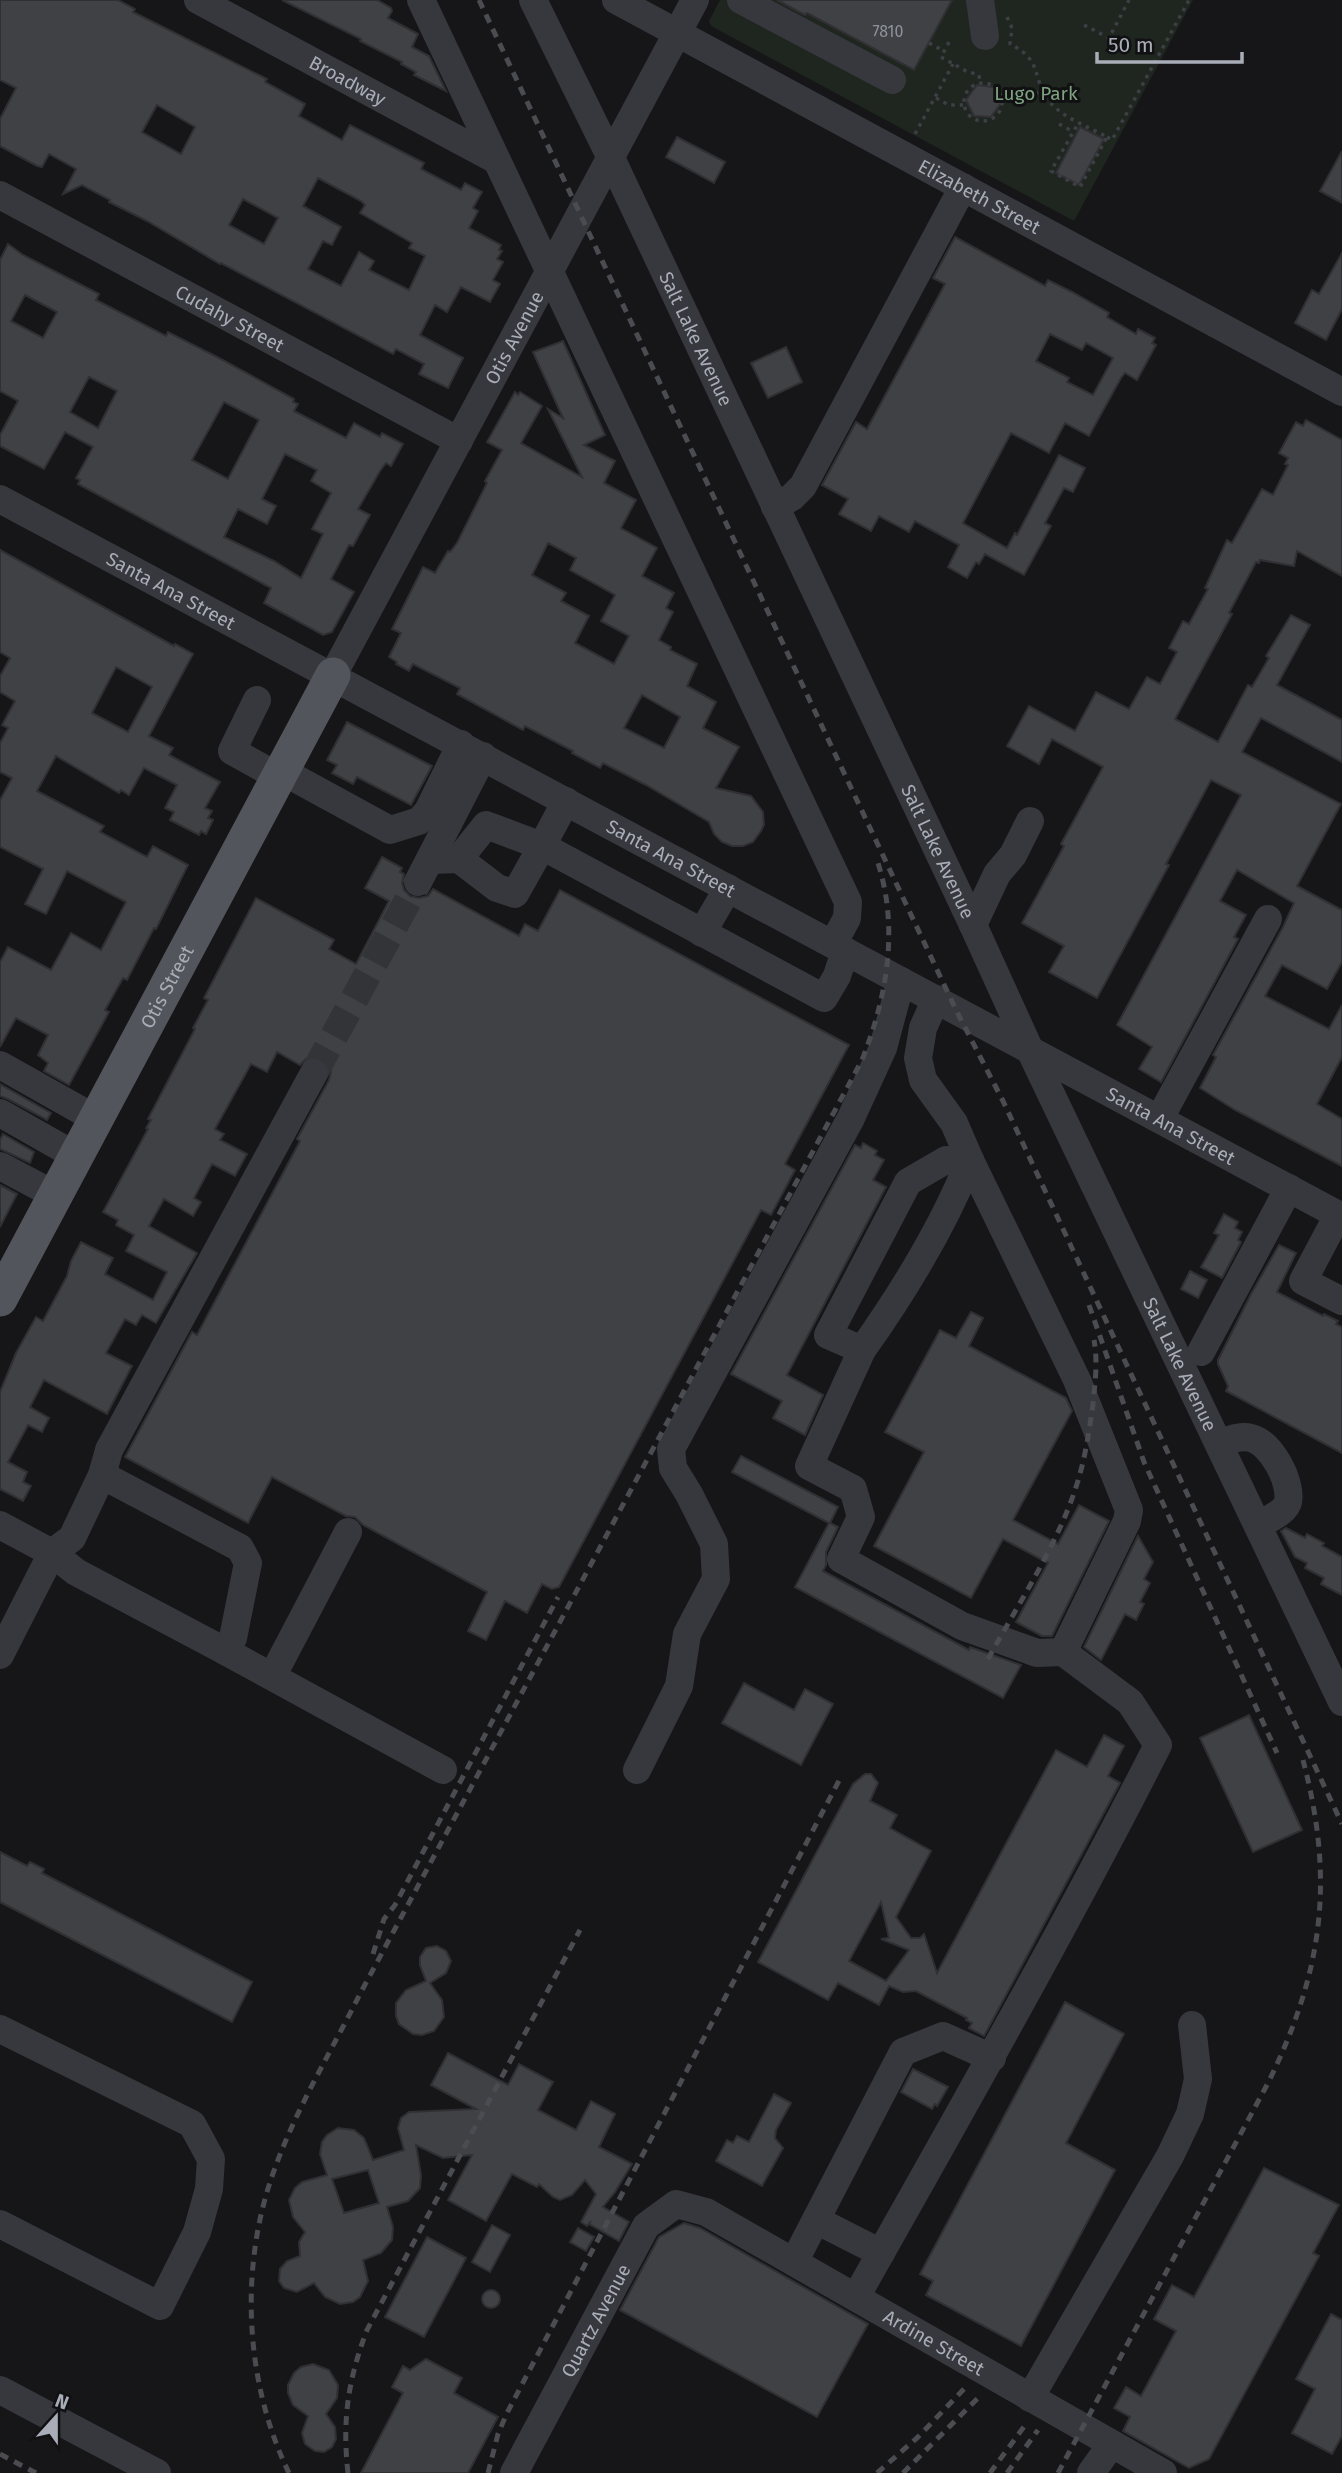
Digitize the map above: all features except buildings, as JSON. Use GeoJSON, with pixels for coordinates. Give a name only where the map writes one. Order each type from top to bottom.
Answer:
{"type":"FeatureCollection","features":[{"type":"Feature","properties":{"kind":"main road","name":"Otis Street"},"geometry":{"type":"LineString","coordinates":[[2,1292],[333,675]]}},
{"type":"Feature","properties":{"kind":"street","name":"Broadway"},"geometry":{"type":"LineString","coordinates":[[198,0],[496,160]]}},
{"type":"Feature","properties":{"kind":"street"},"geometry":{"type":"LineString","coordinates":[[421,0],[848,902],[839,948],[837,976],[824,998],[542,846],[486,825],[459,859],[424,871],[472,750]]}},
{"type":"Feature","properties":{"kind":"street","name":"Salt Lake Avenue"},"geometry":{"type":"LineString","coordinates":[[533,0],[611,158],[973,925],[1028,1048],[1342,1702]]}},
{"type":"Feature","properties":{"kind":"street","name":"Elizabeth Street"},"geometry":{"type":"LineString","coordinates":[[616,0],[1342,391]]}},
{"type":"Feature","properties":{"kind":"street","name":"Otis Avenue"},"geometry":{"type":"LineString","coordinates":[[333,675],[695,0]]}},
{"type":"Feature","properties":{"kind":"street"},"geometry":{"type":"LineString","coordinates":[[746,1],[892,80]]}},
{"type":"Feature","properties":{"kind":"street"},"geometry":{"type":"LineString","coordinates":[[985,36],[991,6]]}},
{"type":"Feature","properties":{"kind":"street"},"geometry":{"type":"LineString","coordinates":[[775,507],[792,497],[803,486],[962,187]]}},
{"type":"Feature","properties":{"kind":"street","name":"Cudahy Street"},"geometry":{"type":"LineString","coordinates":[[0,195],[459,441]]}},
{"type":"Feature","properties":{"kind":"street","name":"Santa Ana Street"},"geometry":{"type":"LineString","coordinates":[[0,499],[1340,1216]]}},
{"type":"Feature","properties":{"kind":"street"},"geometry":{"type":"LineString","coordinates":[[257,700],[232,751],[390,830],[419,821],[472,750]]}},
{"type":"Feature","properties":{"kind":"street"},"geometry":{"type":"LineString","coordinates":[[459,859],[497,888],[515,894],[566,801]]}},
{"type":"Feature","properties":{"kind":"street"},"geometry":{"type":"LineString","coordinates":[[973,925],[997,874],[1013,855],[1030,821]]}},
{"type":"Feature","properties":{"kind":"street"},"geometry":{"type":"LineString","coordinates":[[702,933],[728,888]]}},
{"type":"Feature","properties":{"kind":"street"},"geometry":{"type":"LineString","coordinates":[[1160,1118],[1268,919]]}},
{"type":"Feature","properties":{"kind":"street"},"geometry":{"type":"LineString","coordinates":[[637,1770],[679,1686],[687,1634],[716,1579],[714,1544],[673,1468],[671,1449],[850,1118],[883,1048],[901,981]]}},
{"type":"Feature","properties":{"kind":"street"},"geometry":{"type":"LineString","coordinates":[[936,999],[923,1028],[918,1058],[923,1080],[954,1123],[1077,1380],[1129,1510],[1063,1652]]}},
{"type":"Feature","properties":{"kind":"street"},"geometry":{"type":"LineString","coordinates":[[0,1065],[96,1118]]}},
{"type":"Feature","properties":{"kind":"street"},"geometry":{"type":"LineString","coordinates":[[0,1655],[52,1553],[72,1538],[102,1475],[109,1450],[314,1073]]}},
{"type":"Feature","properties":{"kind":"street"},"geometry":{"type":"LineString","coordinates":[[0,1113],[76,1156]]}},
{"type":"Feature","properties":{"kind":"street"},"geometry":{"type":"LineString","coordinates":[[862,1350],[828,1335],[908,1182],[946,1160],[970,1160]]}},
{"type":"Feature","properties":{"kind":"street"},"geometry":{"type":"LineString","coordinates":[[856,2297],[992,2058],[1158,1745],[1130,1702],[1063,1652],[1037,1653],[962,1626],[841,1559],[861,1517],[853,1489],[809,1466],[862,1350],[888,1314],[956,1195],[970,1160]]}},
{"type":"Feature","properties":{"kind":"street"},"geometry":{"type":"LineString","coordinates":[[0,1166],[55,1195]]}},
{"type":"Feature","properties":{"kind":"street"},"geometry":{"type":"LineString","coordinates":[[1201,1352],[1289,1188]]}},
{"type":"Feature","properties":{"kind":"street"},"geometry":{"type":"LineString","coordinates":[[1340,1216],[1303,1281],[1342,1301]]}},
{"type":"Feature","properties":{"kind":"street"},"geometry":{"type":"LineString","coordinates":[[1219,1443],[1239,1437],[1249,1437],[1264,1443],[1285,1478],[1288,1502],[1283,1510],[1258,1526]]}},
{"type":"Feature","properties":{"kind":"street"},"geometry":{"type":"LineString","coordinates":[[102,1475],[240,1548],[248,1563],[233,1638],[225,1651]]}},
{"type":"Feature","properties":{"kind":"street"},"geometry":{"type":"LineString","coordinates":[[0,1525],[52,1553],[76,1572],[273,1675],[443,1770]]}},
{"type":"Feature","properties":{"kind":"street"},"geometry":{"type":"LineString","coordinates":[[273,1675],[348,1532]]}},
{"type":"Feature","properties":{"kind":"street"},"geometry":{"type":"LineString","coordinates":[[1030,2398],[1170,2155],[1190,2114],[1198,2079],[1192,2025]]}},
{"type":"Feature","properties":{"kind":"street"},"geometry":{"type":"LineString","coordinates":[[0,2029],[192,2123],[211,2159],[209,2189],[197,2232],[160,2306],[0,2224]]}},
{"type":"Feature","properties":{"kind":"street"},"geometry":{"type":"LineString","coordinates":[[794,2262],[903,2052],[943,2036],[992,2058]]}},
{"type":"Feature","properties":{"kind":"street","name":"Quartz Avenue"},"geometry":{"type":"LineString","coordinates":[[514,2473],[646,2226],[676,2204],[706,2213]]}},
{"type":"Feature","properties":{"kind":"street","name":"Ardine Street"},"geometry":{"type":"LineString","coordinates":[[706,2213],[1163,2473]]}},
{"type":"Feature","properties":{"kind":"street"},"geometry":{"type":"LineString","coordinates":[[817,2220],[881,2253]]}},
{"type":"Feature","properties":{"kind":"street"},"geometry":{"type":"LineString","coordinates":[[0,2390],[157,2473]]}},
{"type":"Feature","properties":{"kind":"street"},"geometry":{"type":"LineString","coordinates":[[1091,2473],[1111,2445]]}},
{"type":"Feature","properties":{"kind":"path"},"geometry":{"type":"LineString","coordinates":[[1084,25],[1109,38],[1129,0]]}},
{"type":"Feature","properties":{"kind":"path"},"geometry":{"type":"LineString","coordinates":[[991,6],[1012,28],[1010,44],[1034,60],[1044,91],[1057,109],[1112,140],[1189,0]]}},
{"type":"Feature","properties":{"kind":"path"},"geometry":{"type":"LineString","coordinates":[[949,42],[941,57],[979,75],[981,82]]}},
{"type":"Feature","properties":{"kind":"path"},"geometry":{"type":"LineString","coordinates":[[929,43],[944,51]]}},
{"type":"Feature","properties":{"kind":"path"},"geometry":{"type":"LineString","coordinates":[[912,139],[953,64]]}},
{"type":"Feature","properties":{"kind":"path"},"geometry":{"type":"LineString","coordinates":[[981,82],[998,89],[1002,102],[994,118],[981,121],[969,116],[963,105],[969,88],[981,82]]}},
{"type":"Feature","properties":{"kind":"path"},"geometry":{"type":"LineString","coordinates":[[1002,102],[1044,91]]}},
{"type":"Feature","properties":{"kind":"path"},"geometry":{"type":"LineString","coordinates":[[935,97],[949,105],[963,105]]}},
{"type":"Feature","properties":{"kind":"path"},"geometry":{"type":"LineString","coordinates":[[1079,122],[1051,171],[1080,187],[1107,137]]}},
{"type":"Feature","properties":{"kind":"path"},"geometry":{"type":"LineString","coordinates":[[1059,124],[1073,132]]}},
{"type":"Feature","properties":{"kind":"green space","name":"Lugo Park"},"geometry":{"type":"Polygon","coordinates":[[[720,0],[1193,0],[1074,221],[711,26],[709,21],[720,0]]]}},
{"type":"Feature","properties":{"kind":"tunnel"},"geometry":{"type":"LineString","coordinates":[[314,1073],[418,882]]}},
{"type":"Feature","properties":{"kind":"railway"},"geometry":{"type":"LineString","coordinates":[[479,0],[956,1010],[1003,1101],[1342,1824]]}},
{"type":"Feature","properties":{"kind":"railway"},"geometry":{"type":"LineString","coordinates":[[289,2473],[263,2400],[255,2361],[252,2322],[256,2243],[263,2205],[275,2168],[304,2101],[361,1992],[862,1060],[878,1012],[887,963],[888,913],[878,863]]}},
{"type":"Feature","properties":{"kind":"railway"},"geometry":{"type":"LineString","coordinates":[[1089,1305],[1144,1462],[1277,1753]]}},
{"type":"Feature","properties":{"kind":"railway"},"geometry":{"type":"LineString","coordinates":[[988,1659],[1048,1552],[1076,1487],[1093,1404],[1096,1364],[1094,1340]]}},
{"type":"Feature","properties":{"kind":"railway"},"geometry":{"type":"LineString","coordinates":[[373,1954],[384,1919],[395,1905],[558,1597]]}},
{"type":"Feature","properties":{"kind":"railway"},"geometry":{"type":"LineString","coordinates":[[1058,2473],[1268,2083],[1287,2042],[1301,2002],[1312,1963],[1320,1886],[1319,1846],[1303,1760]]}},
{"type":"Feature","properties":{"kind":"railway"},"geometry":{"type":"LineString","coordinates":[[488,2473],[498,2434],[507,2413],[842,1775]]}},
{"type":"Feature","properties":{"kind":"railway"},"geometry":{"type":"LineString","coordinates":[[348,2473],[348,2400],[355,2366],[367,2330],[580,1930]]}},
{"type":"Feature","properties":{"kind":"railway"},"geometry":{"type":"LineString","coordinates":[[877,2473],[918,2437],[964,2389]]}},
{"type":"Feature","properties":{"kind":"railway"},"geometry":{"type":"LineString","coordinates":[[903,2473],[979,2397]]}},
{"type":"Feature","properties":{"kind":"railway"},"geometry":{"type":"LineString","coordinates":[[990,2473],[1026,2424]]}},
{"type":"Feature","properties":{"kind":"railway"},"geometry":{"type":"LineString","coordinates":[[1007,2473],[1038,2430]]}},
{"type":"Feature","properties":{"kind":"railway"},"geometry":{"type":"LineString","coordinates":[[0,2454],[36,2473]]}}]}
